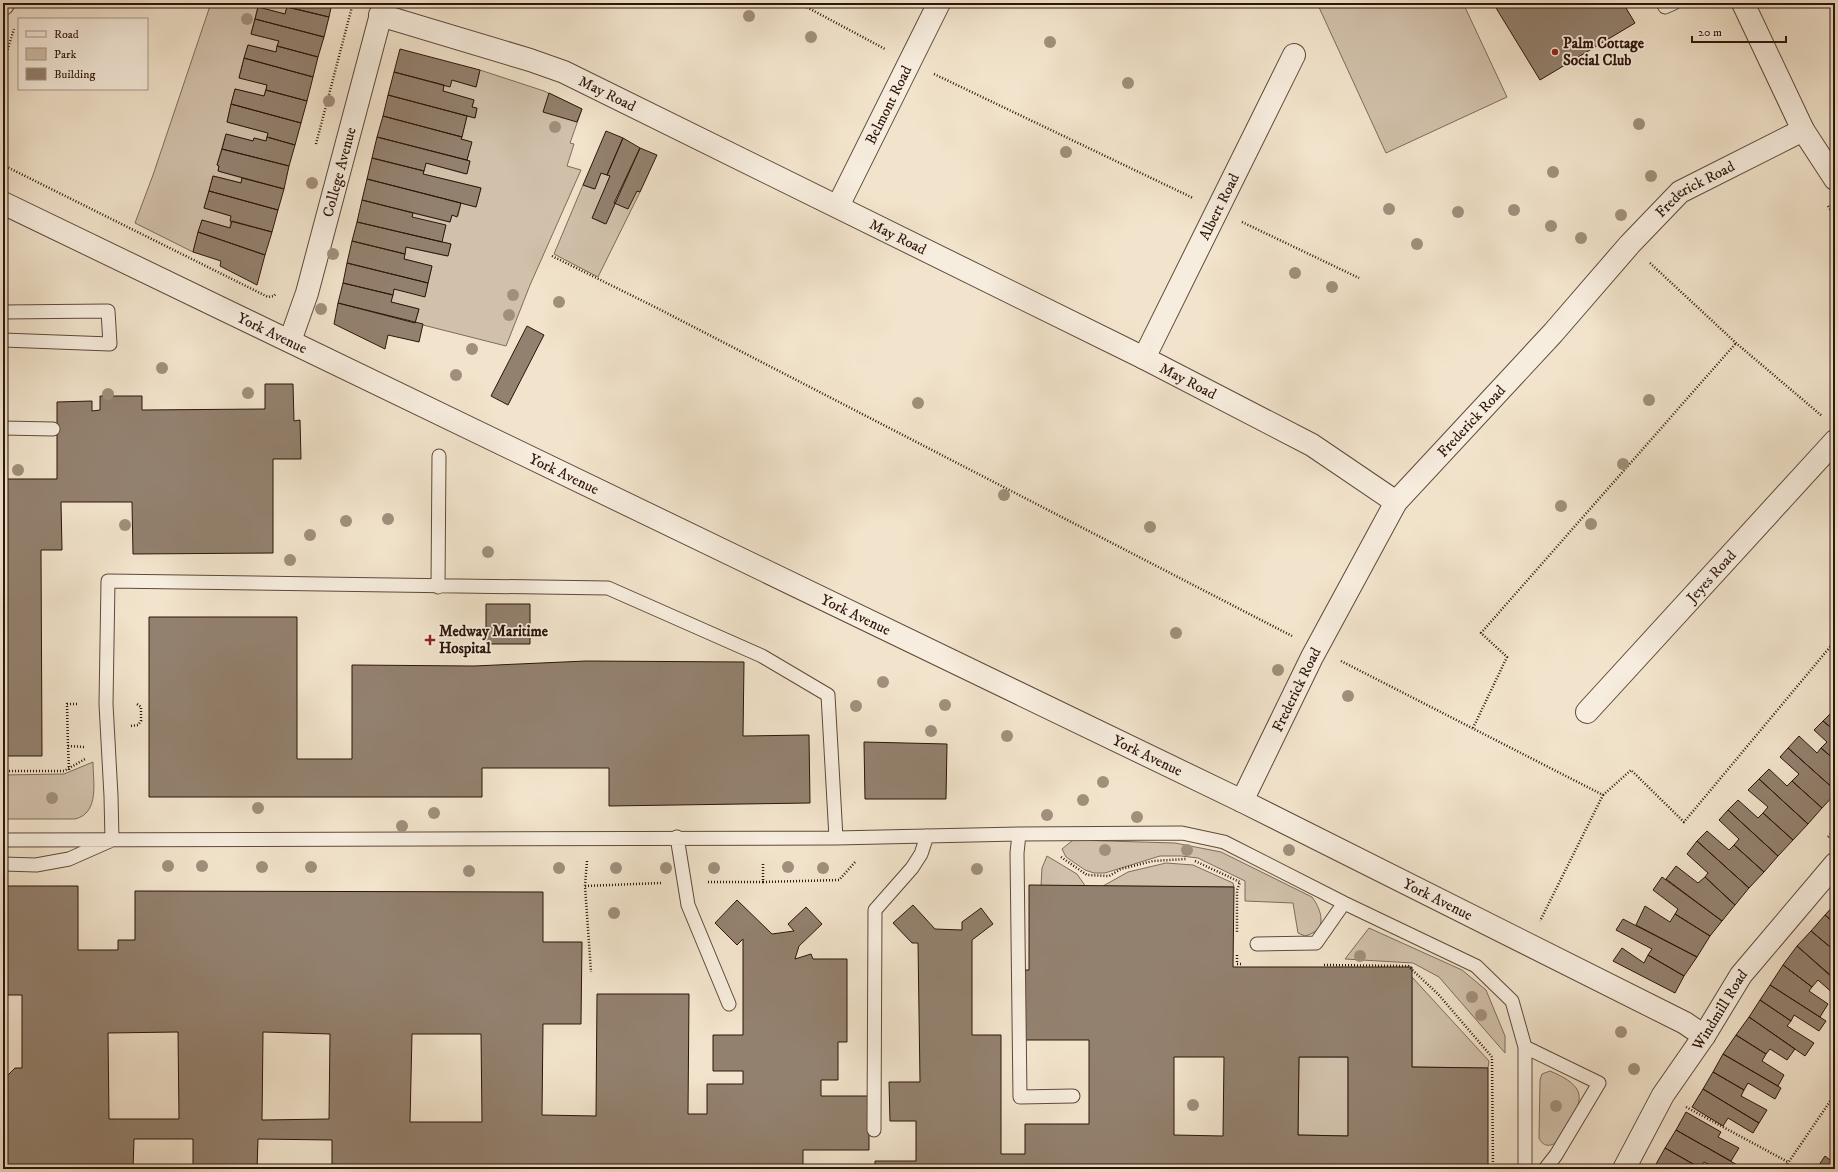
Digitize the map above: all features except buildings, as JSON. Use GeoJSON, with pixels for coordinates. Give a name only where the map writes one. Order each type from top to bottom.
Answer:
{"type":"FeatureCollection","features":[{"type":"Feature","properties":{"kind":"street","name":"Belmont Road"},"geometry":{"type":"LineString","coordinates":[[838,206],[939,3]]}},
{"type":"Feature","properties":{"kind":"street"},"geometry":{"type":"LineString","coordinates":[[1743,3],[1804,130],[1835,178]]}},
{"type":"Feature","properties":{"kind":"street","name":"May Road"},"geometry":{"type":"LineString","coordinates":[[382,9],[564,72],[1144,358],[1312,445],[1396,502]]}},
{"type":"Feature","properties":{"kind":"street","name":"College Avenue"},"geometry":{"type":"LineString","coordinates":[[290,340],[307,294],[382,9]]}},
{"type":"Feature","properties":{"kind":"street","name":"Albert Road"},"geometry":{"type":"LineString","coordinates":[[1144,358],[1216,209],[1294,55]]}},
{"type":"Feature","properties":{"kind":"street","name":"Frederick Road"},"geometry":{"type":"LineString","coordinates":[[1242,801],[1317,648],[1396,502],[1553,333],[1630,244],[1680,192],[1804,130]]}},
{"type":"Feature","properties":{"kind":"street","name":"York Avenue"},"geometry":{"type":"LineString","coordinates":[[3,203],[290,340],[1242,801],[1685,1023],[1704,1036]]}},
{"type":"Feature","properties":{"kind":"street","name":"Jeyes Road"},"geometry":{"type":"LineString","coordinates":[[1587,712],[1835,441]]}},
{"type":"Feature","properties":{"kind":"street","name":"Windmill Road"},"geometry":{"type":"LineString","coordinates":[[1624,1169],[1663,1095],[1704,1036],[1741,975],[1835,864]]}},
{"type":"Feature","properties":{"kind":"lane"},"geometry":{"type":"LineString","coordinates":[[1663,3],[1665,7],[1674,3]]}},
{"type":"Feature","properties":{"kind":"lane"},"geometry":{"type":"LineString","coordinates":[[3,312],[108,311],[110,344],[3,340]]}},
{"type":"Feature","properties":{"kind":"lane"},"geometry":{"type":"LineString","coordinates":[[3,428],[53,429]]}},
{"type":"Feature","properties":{"kind":"lane"},"geometry":{"type":"LineString","coordinates":[[438,587],[439,456]]}},
{"type":"Feature","properties":{"kind":"lane"},"geometry":{"type":"LineString","coordinates":[[112,840],[106,704],[108,581],[438,587],[608,588],[762,656],[828,695],[836,838]]}},
{"type":"Feature","properties":{"kind":"lane"},"geometry":{"type":"LineString","coordinates":[[3,840],[677,837],[836,838],[1019,834],[1182,833],[1224,842],[1344,904],[1476,966],[1512,1001],[1525,1047],[1525,1169]]}},
{"type":"Feature","properties":{"kind":"lane"},"geometry":{"type":"LineString","coordinates":[[1019,834],[1017,853],[1020,1097],[1073,1096]]}},
{"type":"Feature","properties":{"kind":"lane"},"geometry":{"type":"LineString","coordinates":[[874,1130],[875,910],[912,868],[921,854],[926,836]]}},
{"type":"Feature","properties":{"kind":"lane"},"geometry":{"type":"LineString","coordinates":[[677,837],[688,904],[729,1004]]}},
{"type":"Feature","properties":{"kind":"lane"},"geometry":{"type":"LineString","coordinates":[[3,864],[36,865],[69,859],[112,840]]}},
{"type":"Feature","properties":{"kind":"lane"},"geometry":{"type":"LineString","coordinates":[[1257,944],[1316,943],[1344,904]]}},
{"type":"Feature","properties":{"kind":"lane"},"geometry":{"type":"LineString","coordinates":[[1525,1047],[1599,1083],[1556,1155],[1545,1169]]}},
{"type":"Feature","properties":{"kind":"path"},"geometry":{"type":"LineString","coordinates":[[315,146],[353,3]]}},
{"type":"Feature","properties":{"kind":"path"},"geometry":{"type":"LineString","coordinates":[[799,3],[910,62],[1359,278]]}},
{"type":"Feature","properties":{"kind":"path"},"geometry":{"type":"LineString","coordinates":[[3,64],[16,23]]}},
{"type":"Feature","properties":{"kind":"path"},"geometry":{"type":"LineString","coordinates":[[3,165],[268,297],[274,296],[279,288]]}},
{"type":"Feature","properties":{"kind":"path"},"geometry":{"type":"LineString","coordinates":[[1824,201],[1835,217]]}},
{"type":"Feature","properties":{"kind":"path"},"geometry":{"type":"LineString","coordinates":[[1630,244],[1736,343],[1823,417]]}},
{"type":"Feature","properties":{"kind":"path"},"geometry":{"type":"LineString","coordinates":[[552,256],[657,308],[1603,795]]}},
{"type":"Feature","properties":{"kind":"path"},"geometry":{"type":"LineString","coordinates":[[1473,728],[1507,657],[1481,633],[1736,343]]}},
{"type":"Feature","properties":{"kind":"path"},"geometry":{"type":"LineString","coordinates":[[1528,944],[1603,795],[1631,770],[1684,822],[1835,641]]}},
{"type":"Feature","properties":{"kind":"path"},"geometry":{"type":"LineString","coordinates":[[69,770],[67,704],[79,704]]}},
{"type":"Feature","properties":{"kind":"path"},"geometry":{"type":"LineString","coordinates":[[127,728],[140,723],[141,708],[137,704]]}},
{"type":"Feature","properties":{"kind":"path"},"geometry":{"type":"LineString","coordinates":[[68,746],[81,746],[92,749]]}},
{"type":"Feature","properties":{"kind":"path"},"geometry":{"type":"LineString","coordinates":[[3,771],[64,771],[69,770],[88,758]]}},
{"type":"Feature","properties":{"kind":"path"},"geometry":{"type":"LineString","coordinates":[[1825,841],[1835,830]]}},
{"type":"Feature","properties":{"kind":"path"},"geometry":{"type":"LineString","coordinates":[[763,855],[763,882]]}},
{"type":"Feature","properties":{"kind":"path"},"geometry":{"type":"LineString","coordinates":[[1059,856],[1087,875],[1109,876],[1122,870],[1153,861],[1190,859],[1240,882],[1237,890],[1237,934]]}},
{"type":"Feature","properties":{"kind":"path"},"geometry":{"type":"LineString","coordinates":[[587,857],[585,886],[591,972]]}},
{"type":"Feature","properties":{"kind":"path"},"geometry":{"type":"LineString","coordinates":[[585,886],[839,880],[858,860]]}},
{"type":"Feature","properties":{"kind":"path"},"geometry":{"type":"LineString","coordinates":[[1237,949],[1237,964],[1244,964]]}},
{"type":"Feature","properties":{"kind":"path"},"geometry":{"type":"LineString","coordinates":[[1322,965],[1408,966],[1438,994],[1492,1057],[1493,1169]]}},
{"type":"Feature","properties":{"kind":"path"},"geometry":{"type":"LineString","coordinates":[[1784,1169],[1835,1094]]}},
{"type":"Feature","properties":{"kind":"path"},"geometry":{"type":"LineString","coordinates":[[1663,1095],[1788,1162]]}},
{"type":"Feature","properties":{"kind":"green space"},"geometry":{"type":"Polygon","coordinates":[[[211,3],[288,3],[285,14],[258,7],[251,34],[279,41],[276,52],[248,45],[239,77],[267,85],[264,96],[235,89],[227,122],[268,133],[266,141],[254,138],[253,141],[226,134],[217,165],[219,166],[218,171],[242,178],[241,183],[213,176],[204,208],[231,216],[230,228],[202,220],[193,252],[135,223],[153,175],[211,3]]]}},
{"type":"Feature","properties":{"kind":"green space"},"geometry":{"type":"Polygon","coordinates":[[[1317,3],[1463,3],[1507,97],[1386,153],[1317,3]]]}},
{"type":"Feature","properties":{"kind":"green space"},"geometry":{"type":"Polygon","coordinates":[[[480,70],[544,91],[582,109],[570,143],[574,144],[567,166],[581,170],[530,285],[506,346],[415,323],[419,309],[391,302],[394,289],[425,296],[432,266],[404,259],[406,247],[447,256],[451,244],[442,242],[412,217],[413,213],[450,222],[452,215],[458,216],[461,203],[476,207],[481,188],[423,174],[426,163],[466,174],[470,161],[467,160],[471,142],[461,139],[467,116],[475,118],[477,109],[472,107],[474,100],[443,91],[444,85],[452,80],[476,87],[480,70]]]}},
{"type":"Feature","properties":{"kind":"green space"},"geometry":{"type":"Polygon","coordinates":[[[601,173],[610,176],[593,218],[605,224],[614,203],[637,191],[640,192],[598,277],[554,254],[583,185],[594,189],[601,173]]]}},
{"type":"Feature","properties":{"kind":"green space"},"geometry":{"type":"Polygon","coordinates":[[[93,762],[94,787],[92,803],[83,816],[75,819],[3,819],[3,775],[64,774],[93,762]]]}},
{"type":"Feature","properties":{"kind":"green space"},"geometry":{"type":"Polygon","coordinates":[[[1073,840],[1175,843],[1221,852],[1312,897],[1317,904],[1320,913],[1320,926],[1314,932],[1305,936],[1298,933],[1293,903],[1245,901],[1245,881],[1198,858],[1160,856],[1105,873],[1094,873],[1085,870],[1066,857],[1062,849],[1073,840]]]}},
{"type":"Feature","properties":{"kind":"green space"},"geometry":{"type":"Polygon","coordinates":[[[1047,856],[1077,874],[1086,887],[1041,886],[1042,868],[1047,856]]]}},
{"type":"Feature","properties":{"kind":"green space"},"geometry":{"type":"Polygon","coordinates":[[[1166,863],[1193,865],[1233,883],[1234,887],[1103,886],[1128,872],[1166,863]]]}},
{"type":"Feature","properties":{"kind":"green space"},"geometry":{"type":"Polygon","coordinates":[[[1369,928],[1462,970],[1486,990],[1505,1036],[1505,1053],[1439,977],[1413,963],[1345,959],[1369,928]]]}},
{"type":"Feature","properties":{"kind":"green space"},"geometry":{"type":"Polygon","coordinates":[[[1412,977],[1489,1061],[1488,1068],[1412,1067],[1412,977]]]}},
{"type":"Feature","properties":{"kind":"green space"},"geometry":{"type":"Polygon","coordinates":[[[1299,1057],[1348,1057],[1348,1136],[1298,1135],[1299,1057]]]}},
{"type":"Feature","properties":{"kind":"green space"},"geometry":{"type":"Polygon","coordinates":[[[1550,1071],[1565,1078],[1574,1086],[1579,1093],[1579,1101],[1571,1119],[1557,1141],[1552,1145],[1547,1145],[1542,1143],[1539,1138],[1540,1080],[1542,1074],[1550,1071]]]}},
{"type":"Feature","properties":{"kind":"place","name":"Palm Cottage Social Club"},"geometry":{"type":"Point","coordinates":[1555,52]}},
{"type":"Feature","properties":{"kind":"place","name":"Medway Maritime Hospital"},"geometry":{"type":"Point","coordinates":[430,640]}}]}
